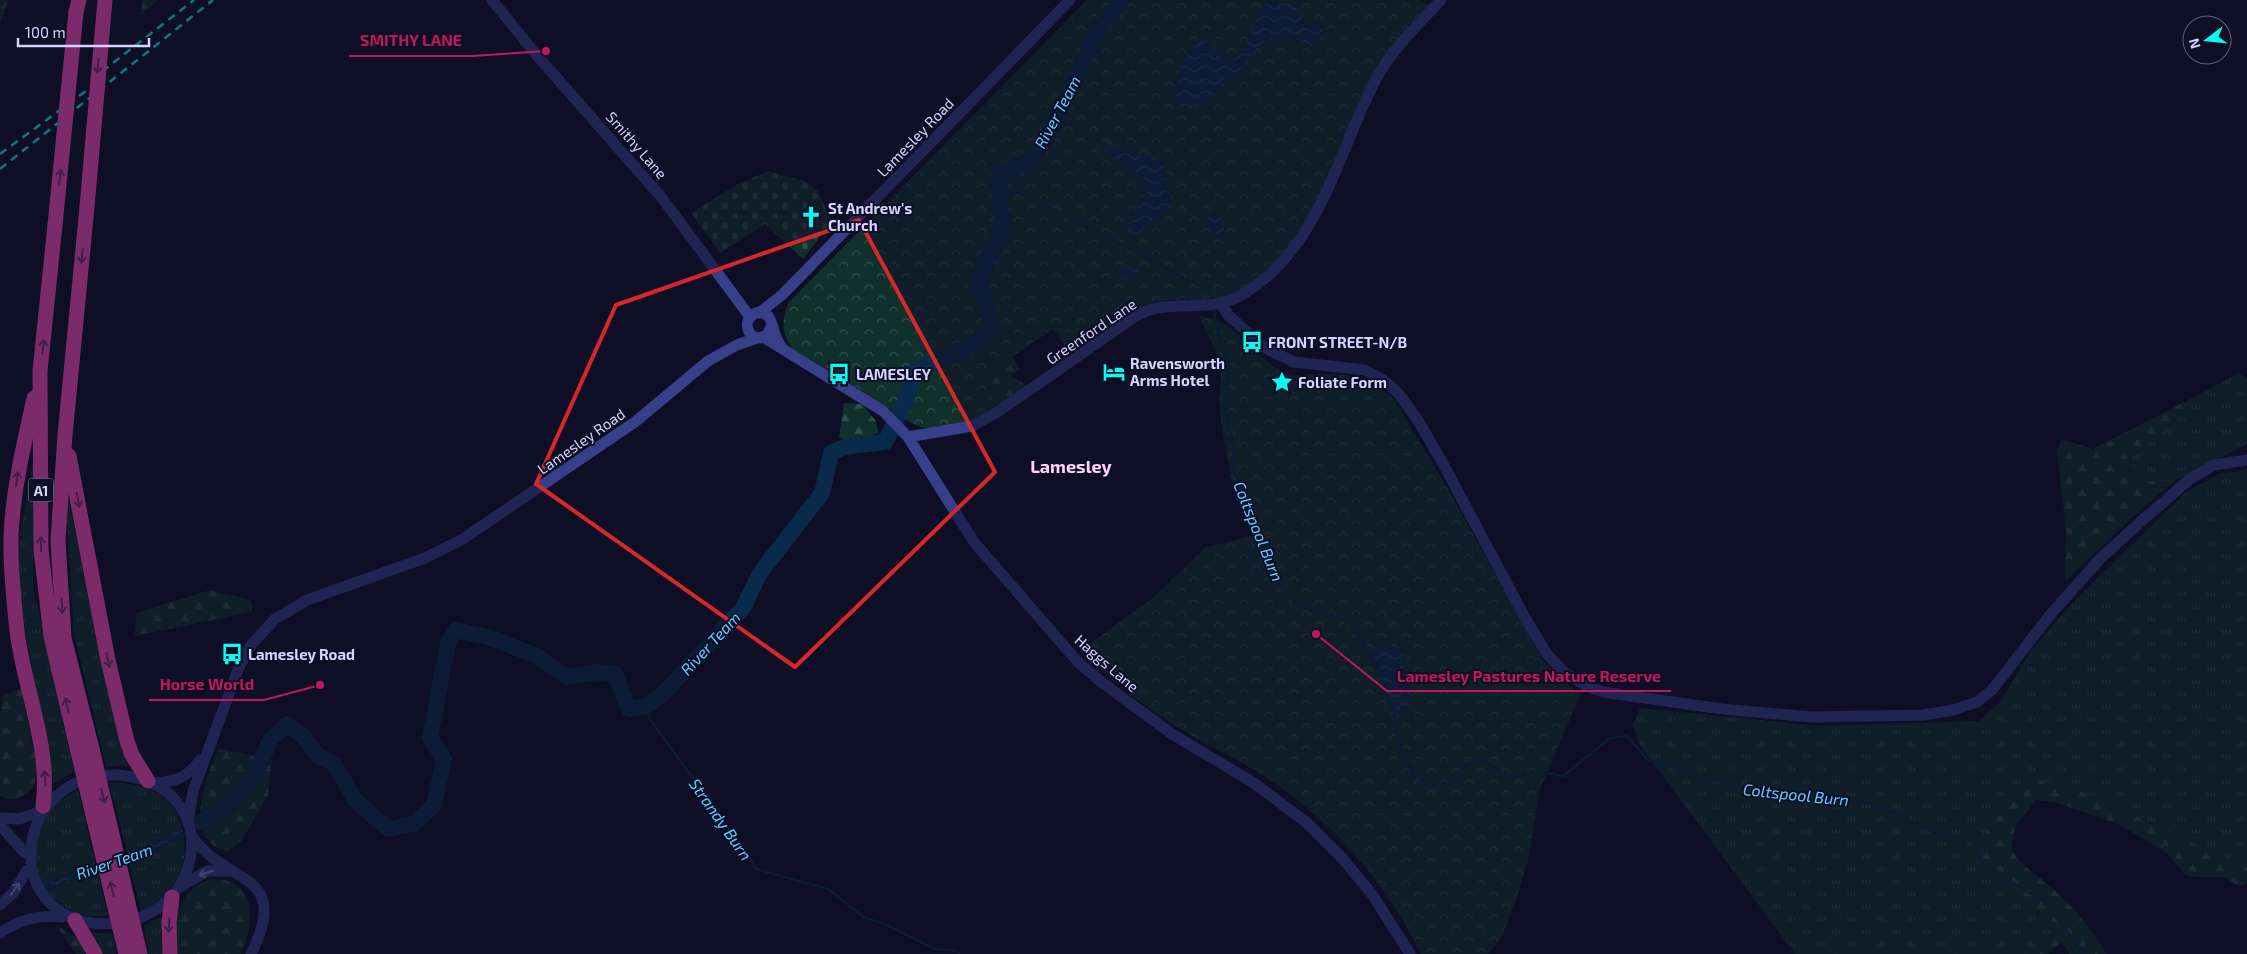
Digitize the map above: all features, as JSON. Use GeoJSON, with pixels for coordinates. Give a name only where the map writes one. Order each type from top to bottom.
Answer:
{"type":"FeatureCollection","features":[{"type":"Feature","properties":{"kind":"highway","name":"A1"},"geometry":{"type":"LineString","coordinates":[[105,0],[65,435],[58,541],[64,638],[126,954]]}},
{"type":"Feature","properties":{"kind":"highway","name":"A1"},"geometry":{"type":"LineString","coordinates":[[78,6],[40,371],[41,550],[51,636],[85,750],[140,954]]}},
{"type":"Feature","properties":{"kind":"highway"},"geometry":{"type":"LineString","coordinates":[[40,371],[17,477],[11,537],[18,632],[44,764],[46,789],[41,809]]}},
{"type":"Feature","properties":{"kind":"highway"},"geometry":{"type":"LineString","coordinates":[[65,435],[108,660],[127,741],[135,760],[150,782]]}},
{"type":"Feature","properties":{"kind":"highway"},"geometry":{"type":"LineString","coordinates":[[170,954],[169,922],[176,892]]}},
{"type":"Feature","properties":{"kind":"highway"},"geometry":{"type":"LineString","coordinates":[[70,919],[95,954]]}},
{"type":"Feature","properties":{"kind":"street","name":"Smithy Lane"},"geometry":{"type":"LineString","coordinates":[[492,0],[534,52],[662,198],[755,315]]}},
{"type":"Feature","properties":{"kind":"street","name":"Lamesley Road"},"geometry":{"type":"LineString","coordinates":[[755,315],[782,295],[1070,0]]}},
{"type":"Feature","properties":{"kind":"street","name":"Greenford Lane"},"geometry":{"type":"LineString","coordinates":[[906,435],[972,426],[999,411],[1133,318],[1151,309],[1204,307],[1220,304],[1246,292],[1264,279],[1296,244],[1312,220],[1377,78],[1397,48],[1441,0]]}},
{"type":"Feature","properties":{"kind":"street","name":"Lamesley Road"},"geometry":{"type":"LineString","coordinates":[[771,323],[782,295]]}},
{"type":"Feature","properties":{"kind":"street"},"geometry":{"type":"LineString","coordinates":[[1220,304],[1228,315],[1265,348],[1294,362],[1365,370],[1385,381],[1399,394],[1419,422],[1446,469],[1524,616],[1547,654],[1565,673],[1587,686],[1603,692],[1722,709],[1811,717],[1923,715],[1969,705],[1977,702],[1992,690],[2050,615],[2100,559],[2137,525],[2190,479],[2214,465],[2247,460]]}},
{"type":"Feature","properties":{"kind":"street"},"geometry":{"type":"LineString","coordinates":[[765,314],[771,323],[769,333],[760,338],[750,334],[747,329],[747,321],[755,315],[765,314]]}},
{"type":"Feature","properties":{"kind":"street","name":"Haggs Lane"},"geometry":{"type":"LineString","coordinates":[[771,323],[776,339],[786,350]]}},
{"type":"Feature","properties":{"kind":"street","name":"Lamesley Road"},"geometry":{"type":"LineString","coordinates":[[730,348],[747,329]]}},
{"type":"Feature","properties":{"kind":"street","name":"Lamesley Road"},"geometry":{"type":"LineString","coordinates":[[188,823],[193,791],[244,656],[259,636],[285,612],[318,595],[425,558],[463,539],[630,426],[699,367],[730,348],[760,338]]}},
{"type":"Feature","properties":{"kind":"street","name":"Haggs Lane"},"geometry":{"type":"LineString","coordinates":[[760,338],[786,350],[884,411],[906,435],[974,542],[1077,661],[1100,681],[1172,734],[1254,783],[1307,824],[1342,858],[1372,894],[1410,954]]}},
{"type":"Feature","properties":{"kind":"street","name":"Lamesley Road"},"geometry":{"type":"LineString","coordinates":[[150,782],[174,781],[185,777],[208,749]]}},
{"type":"Feature","properties":{"kind":"street"},"geometry":{"type":"LineString","coordinates":[[0,818],[19,819],[41,809],[62,790],[91,777],[121,775],[150,782],[173,798],[188,823],[192,834],[208,854],[245,877],[255,886],[264,906],[263,927],[251,954]]}},
{"type":"Feature","properties":{"kind":"street"},"geometry":{"type":"LineString","coordinates":[[41,809],[28,834],[25,853],[27,870],[40,895],[51,908],[70,919]]}},
{"type":"Feature","properties":{"kind":"street"},"geometry":{"type":"LineString","coordinates":[[0,825],[25,853]]}},
{"type":"Feature","properties":{"kind":"street"},"geometry":{"type":"LineString","coordinates":[[176,892],[192,856],[192,834]]}},
{"type":"Feature","properties":{"kind":"street"},"geometry":{"type":"LineString","coordinates":[[0,905],[14,892],[27,870]]}},
{"type":"Feature","properties":{"kind":"street"},"geometry":{"type":"LineString","coordinates":[[0,934],[12,925],[33,917],[99,923],[128,920],[154,911],[176,892],[207,872],[234,871]]}},
{"type":"Feature","properties":{"kind":"highlighted area"},"geometry":{"type":"Polygon","coordinates":[[[859,220],[995,472],[795,667],[536,484],[616,305],[859,220]]]}},
{"type":"Feature","properties":{"kind":"green space"},"geometry":{"type":"Polygon","coordinates":[[[0,0],[8,0],[0,26],[0,0]]]}},
{"type":"Feature","properties":{"kind":"green space"},"geometry":{"type":"Polygon","coordinates":[[[142,0],[158,0],[141,16],[142,0]]]}},
{"type":"Feature","properties":{"kind":"green space"},"geometry":{"type":"Polygon","coordinates":[[[1087,0],[1421,0],[1433,8],[1397,48],[1312,220],[1279,265],[1221,304],[1204,300],[1169,300],[1138,309],[1124,316],[1071,354],[1053,329],[981,378],[998,405],[956,426],[927,428],[915,425],[793,349],[783,327],[788,303],[1087,0]]]}},
{"type":"Feature","properties":{"kind":"green space"},"geometry":{"type":"Polygon","coordinates":[[[768,171],[805,181],[818,191],[832,222],[803,259],[765,224],[720,253],[691,213],[736,185],[768,171]]]}},
{"type":"Feature","properties":{"kind":"green space"},"geometry":{"type":"Polygon","coordinates":[[[1199,316],[1216,319],[1228,326],[1259,355],[1275,367],[1292,376],[1313,374],[1345,375],[1376,385],[1393,398],[1448,489],[1541,657],[1559,677],[1581,693],[1539,792],[1529,856],[1518,894],[1502,937],[1488,954],[1421,954],[1408,929],[1377,881],[1359,859],[1319,818],[1262,775],[1163,718],[1114,681],[1080,651],[1155,596],[1205,548],[1254,535],[1244,503],[1231,479],[1222,430],[1219,400],[1222,365],[1199,316]]]}},
{"type":"Feature","properties":{"kind":"green space"},"geometry":{"type":"Polygon","coordinates":[[[1012,357],[1020,369],[1011,375],[1027,386],[998,405],[981,378],[1012,357]]]}},
{"type":"Feature","properties":{"kind":"green space"},"geometry":{"type":"Polygon","coordinates":[[[2238,373],[2247,378],[2247,444],[2175,481],[2149,481],[2128,469],[2131,457],[2154,440],[2187,408],[2196,396],[2238,373]]]}},
{"type":"Feature","properties":{"kind":"green space"},"geometry":{"type":"Polygon","coordinates":[[[2196,396],[2187,408],[2154,440],[2131,457],[2128,470],[2149,481],[2175,481],[2146,505],[2065,581],[2066,530],[2057,453],[2061,439],[2093,449],[2196,396]]]}},
{"type":"Feature","properties":{"kind":"green space"},"geometry":{"type":"Polygon","coordinates":[[[844,403],[862,404],[876,421],[878,433],[856,441],[839,438],[844,403]]]}},
{"type":"Feature","properties":{"kind":"green space"},"geometry":{"type":"Polygon","coordinates":[[[34,456],[33,587],[74,772],[53,784],[18,590],[19,539],[34,456]]]}},
{"type":"Feature","properties":{"kind":"green space"},"geometry":{"type":"Polygon","coordinates":[[[2247,470],[2247,867],[2037,780],[1982,865],[2003,885],[2034,909],[2056,934],[2030,954],[1795,954],[1639,744],[1633,724],[1640,708],[1819,726],[1979,721],[2001,701],[2030,652],[2073,602],[2186,492],[2221,473],[2247,470]]]}},
{"type":"Feature","properties":{"kind":"green space"},"geometry":{"type":"Polygon","coordinates":[[[64,478],[119,738],[131,765],[128,766],[106,766],[74,634],[64,478]]]}},
{"type":"Feature","properties":{"kind":"green space"},"geometry":{"type":"Polygon","coordinates":[[[210,590],[251,600],[252,612],[135,636],[136,613],[210,590]]]}},
{"type":"Feature","properties":{"kind":"green space"},"geometry":{"type":"Polygon","coordinates":[[[21,688],[37,767],[34,787],[18,798],[9,799],[0,796],[0,717],[3,695],[21,688]]]}},
{"type":"Feature","properties":{"kind":"green space"},"geometry":{"type":"Polygon","coordinates":[[[218,748],[272,760],[268,795],[242,840],[227,852],[213,844],[204,834],[201,821],[204,791],[218,748]]]}},
{"type":"Feature","properties":{"kind":"green space"},"geometry":{"type":"Polygon","coordinates":[[[2037,780],[2066,785],[2247,867],[2247,884],[2239,886],[2224,877],[2185,875],[2167,853],[2120,825],[2058,803],[2036,800],[2015,827],[2011,849],[2025,866],[2076,911],[2107,954],[2070,954],[2062,942],[2048,954],[2030,954],[2056,934],[2032,907],[2003,885],[1982,865],[1985,838],[2000,810],[2014,796],[2037,780]]]}},
{"type":"Feature","properties":{"kind":"green space"},"geometry":{"type":"Polygon","coordinates":[[[109,782],[134,785],[155,792],[171,805],[182,828],[128,856],[109,782]]]}},
{"type":"Feature","properties":{"kind":"green space"},"geometry":{"type":"Polygon","coordinates":[[[78,790],[96,866],[69,873],[43,885],[39,878],[34,839],[52,805],[78,790]]]}},
{"type":"Feature","properties":{"kind":"green space"},"geometry":{"type":"Polygon","coordinates":[[[184,838],[183,862],[175,882],[151,906],[141,912],[129,863],[184,838]]]}},
{"type":"Feature","properties":{"kind":"green space"},"geometry":{"type":"Polygon","coordinates":[[[98,874],[108,916],[90,916],[74,912],[60,904],[47,892],[66,882],[98,874]]]}},
{"type":"Feature","properties":{"kind":"green space"},"geometry":{"type":"Polygon","coordinates":[[[212,879],[227,881],[238,886],[245,894],[249,904],[249,929],[241,954],[175,954],[173,929],[177,910],[191,891],[212,879]]]}},
{"type":"Feature","properties":{"kind":"green space"},"geometry":{"type":"Polygon","coordinates":[[[163,916],[165,954],[149,954],[144,925],[163,916]]]}},
{"type":"Feature","properties":{"kind":"green space"},"geometry":{"type":"Polygon","coordinates":[[[56,925],[81,940],[89,954],[76,954],[56,925]]]}},
{"type":"Feature","properties":{"kind":"green space"},"geometry":{"type":"Polygon","coordinates":[[[91,933],[112,933],[116,954],[100,954],[91,933]]]}},
{"type":"Feature","properties":{"kind":"water"},"geometry":{"type":"Polygon","coordinates":[[[1274,1],[1297,5],[1300,15],[1308,21],[1320,23],[1324,31],[1319,42],[1310,47],[1288,38],[1272,39],[1257,48],[1237,77],[1224,78],[1216,90],[1204,100],[1190,106],[1176,105],[1181,67],[1189,50],[1203,39],[1216,52],[1231,60],[1243,52],[1263,5],[1274,1]]]}},
{"type":"Feature","properties":{"kind":"water"},"geometry":{"type":"Polygon","coordinates":[[[1106,140],[1125,151],[1161,159],[1166,170],[1168,178],[1165,190],[1170,194],[1172,205],[1160,218],[1150,222],[1136,238],[1131,235],[1129,228],[1137,214],[1140,197],[1147,194],[1145,184],[1135,172],[1113,158],[1102,143],[1106,140]]]}},
{"type":"Feature","properties":{"kind":"water"},"geometry":{"type":"Polygon","coordinates":[[[1216,214],[1222,219],[1225,237],[1220,238],[1208,228],[1204,220],[1216,214]]]}},
{"type":"Feature","properties":{"kind":"water"},"geometry":{"type":"Polygon","coordinates":[[[1133,266],[1142,272],[1131,279],[1119,277],[1117,271],[1123,267],[1133,266]]]}},
{"type":"Feature","properties":{"kind":"water"},"geometry":{"type":"Polygon","coordinates":[[[1384,646],[1396,647],[1407,657],[1405,671],[1412,689],[1413,699],[1409,707],[1401,713],[1395,714],[1371,655],[1376,649],[1384,646]]]}},
{"type":"Feature","properties":{"kind":"water"},"geometry":{"type":"Polygon","coordinates":[[[182,828],[184,838],[129,863],[66,882],[47,892],[43,885],[54,878],[128,856],[182,828]]]}},
{"type":"Feature","properties":{"kind":"waterway","name":"River Team"},"geometry":{"type":"LineString","coordinates":[[201,822],[234,801],[258,769],[270,740],[287,724],[303,736],[317,755],[334,764],[356,801],[388,829],[414,824],[434,805],[444,759],[430,738],[448,643],[456,630],[488,637],[537,656],[567,677],[598,672],[615,674],[629,709],[647,706],[662,695],[743,608],[760,573],[822,493],[831,453],[844,447],[885,442],[906,401],[915,371],[964,350],[991,328],[988,305],[977,284],[1003,226],[998,180],[1000,171],[1020,166],[1032,159],[1053,127],[1099,28],[1122,0]]}},
{"type":"Feature","properties":{"kind":"waterway","name":"Coltspool Burn"},"geometry":{"type":"LineString","coordinates":[[998,192],[1024,195],[1113,239],[1210,292],[1211,300]]}},
{"type":"Feature","properties":{"kind":"waterway","name":"Coltspool Burn"},"geometry":{"type":"LineString","coordinates":[[1213,308],[1229,366],[1226,413],[1234,452],[1232,466],[1245,495],[1252,518],[1283,588],[1293,600],[1307,608],[1342,619],[1355,629],[1380,672],[1385,691],[1395,714],[1394,725],[1398,741],[1412,772],[1425,784],[1443,785],[1452,782],[1463,768],[1475,761],[1487,762],[1509,777],[1541,772],[1563,776],[1610,738],[1627,736],[1648,760],[1684,771],[1707,781],[1721,780],[1734,788],[1754,789],[1771,794],[1789,793],[1841,798],[1873,804],[1898,814],[1942,837],[1971,838],[1984,862],[2007,880],[2046,903],[2084,954]]}},
{"type":"Feature","properties":{"kind":"waterway","name":"Strandy Burn"},"geometry":{"type":"LineString","coordinates":[[647,706],[649,718],[744,848],[756,869],[828,889],[865,918],[883,923],[935,949],[957,951],[959,954]]}},
{"type":"Feature","properties":{"kind":"railway"},"geometry":{"type":"LineString","coordinates":[[91,80],[194,0]]}},
{"type":"Feature","properties":{"kind":"railway"},"geometry":{"type":"LineString","coordinates":[[0,169],[213,0]]}},
{"type":"Feature","properties":{"kind":"railway"},"geometry":{"type":"LineString","coordinates":[[0,154],[101,80]]}},
{"type":"Feature","properties":{"kind":"place","name":"SMITHY LANE"},"geometry":{"type":"Point","coordinates":[546,51]}},
{"type":"Feature","properties":{"kind":"place","name":"St Andrew's Church"},"geometry":{"type":"Point","coordinates":[811,217]}},
{"type":"Feature","properties":{"kind":"place","name":"FRONT STREET-N/B"},"geometry":{"type":"Point","coordinates":[1252,342]}},
{"type":"Feature","properties":{"kind":"place","name":"Ravensworth Arms Hotel"},"geometry":{"type":"Point","coordinates":[1114,372]}},
{"type":"Feature","properties":{"kind":"place","name":"LAMESLEY"},"geometry":{"type":"Point","coordinates":[839,374]}},
{"type":"Feature","properties":{"kind":"place","name":"Foliate Form"},"geometry":{"type":"Point","coordinates":[1282,382]}},
{"type":"Feature","properties":{"kind":"place","name":"Lamesley Pastures Nature Reserve"},"geometry":{"type":"Point","coordinates":[1316,634]}},
{"type":"Feature","properties":{"kind":"place","name":"Lamesley Road"},"geometry":{"type":"Point","coordinates":[232,654]}},
{"type":"Feature","properties":{"kind":"place","name":"Horse World"},"geometry":{"type":"Point","coordinates":[320,685]}},
{"type":"Feature","properties":{"kind":"district","name":"Lamesley"},"geometry":{"type":"Point","coordinates":[1071,466]}}]}
